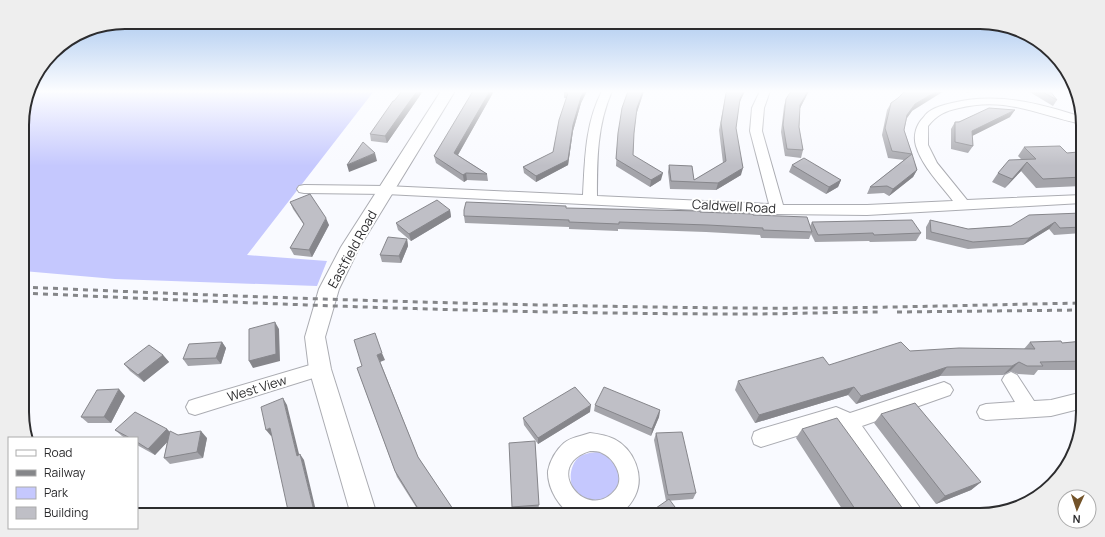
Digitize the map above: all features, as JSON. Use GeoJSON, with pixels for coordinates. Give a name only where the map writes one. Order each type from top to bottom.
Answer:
{"type":"FeatureCollection","features":[{"type":"Feature","properties":{"kind":"street","name":"Eastfield Road"},"geometry":{"type":"LineString","coordinates":[[362,508],[320,369],[315,337],[330,289],[350,247],[432,116]]}},
{"type":"Feature","properties":{"kind":"street"},"geometry":{"type":"LineString","coordinates":[[590,199],[592,141],[597,116]]}},
{"type":"Feature","properties":{"kind":"street"},"geometry":{"type":"LineString","coordinates":[[757,116],[756,131],[777,209]]}},
{"type":"Feature","properties":{"kind":"street"},"geometry":{"type":"LineString","coordinates":[[930,116],[922,126],[922,145],[931,164],[964,205]]}},
{"type":"Feature","properties":{"kind":"street","name":"Caldwell Road"},"geometry":{"type":"LineString","coordinates":[[304,189],[386,190],[777,209],[867,210],[1076,199]]}},
{"type":"Feature","properties":{"kind":"street","name":"West View"},"geometry":{"type":"LineString","coordinates":[[195,407],[320,369]]}},
{"type":"Feature","properties":{"kind":"street"},"geometry":{"type":"LineString","coordinates":[[1011,380],[1030,410]]}},
{"type":"Feature","properties":{"kind":"street"},"geometry":{"type":"LineString","coordinates":[[849,422],[944,390]]}},
{"type":"Feature","properties":{"kind":"street"},"geometry":{"type":"LineString","coordinates":[[986,412],[1051,408],[1076,402]]}},
{"type":"Feature","properties":{"kind":"street"},"geometry":{"type":"LineString","coordinates":[[761,438],[836,415],[849,422],[909,508]]}},
{"type":"Feature","properties":{"kind":"green space"},"geometry":{"type":"Polygon","coordinates":[[[29,116],[355,116],[247,255],[327,261],[317,286],[115,279],[29,272],[29,116]]]}},
{"type":"Feature","properties":{"kind":"green space"},"geometry":{"type":"Polygon","coordinates":[[[598,452],[610,456],[616,462],[624,482],[602,504],[586,500],[577,494],[572,485],[571,479],[572,468],[579,457],[584,454],[598,452]]]}},
{"type":"Feature","properties":{"kind":"building"},"geometry":{"type":"Polygon","coordinates":[[[383,116],[399,116],[385,136],[370,134],[383,116]]]}},
{"type":"Feature","properties":{"kind":"building"},"geometry":{"type":"Polygon","coordinates":[[[458,116],[475,116],[454,153],[487,174],[466,173],[463,175],[434,156],[458,116]]]}},
{"type":"Feature","properties":{"kind":"building"},"geometry":{"type":"Polygon","coordinates":[[[560,116],[576,116],[568,160],[536,176],[523,167],[553,152],[560,116]]]}},
{"type":"Feature","properties":{"kind":"building"},"geometry":{"type":"Polygon","coordinates":[[[621,116],[636,116],[633,155],[663,173],[651,180],[616,159],[621,116]]]}},
{"type":"Feature","properties":{"kind":"building"},"geometry":{"type":"Polygon","coordinates":[[[722,116],[738,116],[736,128],[743,168],[718,183],[671,181],[669,165],[692,166],[694,180],[726,161],[721,123],[722,116]]]}},
{"type":"Feature","properties":{"kind":"building"},"geometry":{"type":"Polygon","coordinates":[[[784,116],[799,116],[799,127],[803,150],[787,149],[783,125],[784,116]]]}},
{"type":"Feature","properties":{"kind":"building"},"geometry":{"type":"Polygon","coordinates":[[[888,116],[907,116],[904,130],[912,154],[892,151],[885,128],[888,116]]]}},
{"type":"Feature","properties":{"kind":"building"},"geometry":{"type":"Polygon","coordinates":[[[972,116],[1003,116],[972,131],[973,146],[955,142],[955,122],[959,122],[972,116]]]}},
{"type":"Feature","properties":{"kind":"building"},"geometry":{"type":"Polygon","coordinates":[[[363,142],[375,153],[347,165],[363,142]]]}},
{"type":"Feature","properties":{"kind":"building"},"geometry":{"type":"Polygon","coordinates":[[[1060,146],[1067,153],[1076,152],[1076,177],[1043,179],[1027,162],[1012,179],[998,173],[1009,160],[1036,159],[1024,147],[1060,146]]]}},
{"type":"Feature","properties":{"kind":"building"},"geometry":{"type":"Polygon","coordinates":[[[912,154],[917,170],[893,189],[887,186],[870,187],[912,154]]]}},
{"type":"Feature","properties":{"kind":"building"},"geometry":{"type":"Polygon","coordinates":[[[804,158],[841,180],[829,187],[792,165],[804,158]]]}},
{"type":"Feature","properties":{"kind":"building"},"geometry":{"type":"Polygon","coordinates":[[[310,194],[326,218],[309,250],[290,248],[304,224],[290,202],[310,194]]]}},
{"type":"Feature","properties":{"kind":"building"},"geometry":{"type":"Polygon","coordinates":[[[437,200],[450,210],[409,234],[396,223],[437,200]]]}},
{"type":"Feature","properties":{"kind":"building"},"geometry":{"type":"Polygon","coordinates":[[[466,202],[566,206],[566,208],[700,211],[807,217],[812,232],[763,230],[763,228],[708,225],[619,222],[619,224],[569,222],[569,220],[464,216],[466,202]]]}},
{"type":"Feature","properties":{"kind":"building"},"geometry":{"type":"Polygon","coordinates":[[[1076,213],[1076,227],[1060,228],[1055,222],[1029,238],[973,242],[931,232],[930,220],[968,229],[1011,226],[1029,215],[1076,213]]]}},
{"type":"Feature","properties":{"kind":"building"},"geometry":{"type":"Polygon","coordinates":[[[912,220],[921,233],[818,235],[812,222],[912,220]]]}},
{"type":"Feature","properties":{"kind":"building"},"geometry":{"type":"Polygon","coordinates":[[[388,237],[407,239],[399,256],[380,255],[388,237]]]}},
{"type":"Feature","properties":{"kind":"building"},"geometry":{"type":"Polygon","coordinates":[[[275,322],[276,354],[249,361],[249,329],[275,322]]]}},
{"type":"Feature","properties":{"kind":"building"},"geometry":{"type":"Polygon","coordinates":[[[375,333],[382,353],[377,355],[418,457],[452,508],[418,508],[395,471],[357,368],[362,366],[354,340],[375,333]]]}},
{"type":"Feature","properties":{"kind":"building"},"geometry":{"type":"Polygon","coordinates":[[[1061,341],[1062,343],[1076,342],[1076,361],[1040,362],[1043,366],[1027,366],[1019,362],[1012,366],[947,367],[861,396],[854,387],[759,415],[738,381],[823,357],[829,365],[901,342],[910,351],[959,348],[1035,349],[1030,342],[1061,341]]]}},
{"type":"Feature","properties":{"kind":"building"},"geometry":{"type":"Polygon","coordinates":[[[222,342],[216,358],[183,359],[189,344],[222,342]]]}},
{"type":"Feature","properties":{"kind":"building"},"geometry":{"type":"Polygon","coordinates":[[[149,345],[163,355],[138,375],[124,364],[149,345]]]}},
{"type":"Feature","properties":{"kind":"building"},"geometry":{"type":"Polygon","coordinates":[[[575,387],[591,405],[538,438],[523,418],[575,387]]]}},
{"type":"Feature","properties":{"kind":"building"},"geometry":{"type":"Polygon","coordinates":[[[604,387],[660,410],[652,429],[595,405],[604,387]]]}},
{"type":"Feature","properties":{"kind":"building"},"geometry":{"type":"Polygon","coordinates":[[[119,389],[104,417],[81,417],[97,390],[119,389]]]}},
{"type":"Feature","properties":{"kind":"building"},"geometry":{"type":"Polygon","coordinates":[[[283,398],[297,456],[300,454],[313,508],[287,508],[270,428],[266,430],[261,407],[283,398]]]}},
{"type":"Feature","properties":{"kind":"building"},"geometry":{"type":"Polygon","coordinates":[[[915,403],[981,482],[945,496],[881,414],[915,403]]]}},
{"type":"Feature","properties":{"kind":"building"},"geometry":{"type":"Polygon","coordinates":[[[135,412],[167,429],[148,449],[138,443],[138,437],[128,437],[115,430],[135,412]]]}},
{"type":"Feature","properties":{"kind":"building"},"geometry":{"type":"Polygon","coordinates":[[[837,418],[902,508],[854,508],[802,429],[837,418]]]}},
{"type":"Feature","properties":{"kind":"building"},"geometry":{"type":"Polygon","coordinates":[[[170,431],[178,435],[201,431],[197,452],[164,458],[170,431]]]}},
{"type":"Feature","properties":{"kind":"building"},"geometry":{"type":"Polygon","coordinates":[[[682,432],[696,493],[668,495],[656,433],[682,432]]]}},
{"type":"Feature","properties":{"kind":"building"},"geometry":{"type":"Polygon","coordinates":[[[535,441],[539,505],[512,507],[509,443],[535,441]]]}},
{"type":"Feature","properties":{"kind":"building"},"geometry":{"type":"Polygon","coordinates":[[[669,499],[676,508],[656,508],[669,499]]]}},
{"type":"Feature","properties":{"kind":"railway"},"geometry":{"type":"LineString","coordinates":[[29,287],[382,301],[652,307],[827,308],[1076,303]]}},
{"type":"Feature","properties":{"kind":"railway"},"geometry":{"type":"LineString","coordinates":[[29,293],[294,304],[565,312],[656,314],[879,312]]}},
{"type":"Feature","properties":{"kind":"railway"},"geometry":{"type":"LineString","coordinates":[[897,312],[1076,310]]}}]}
